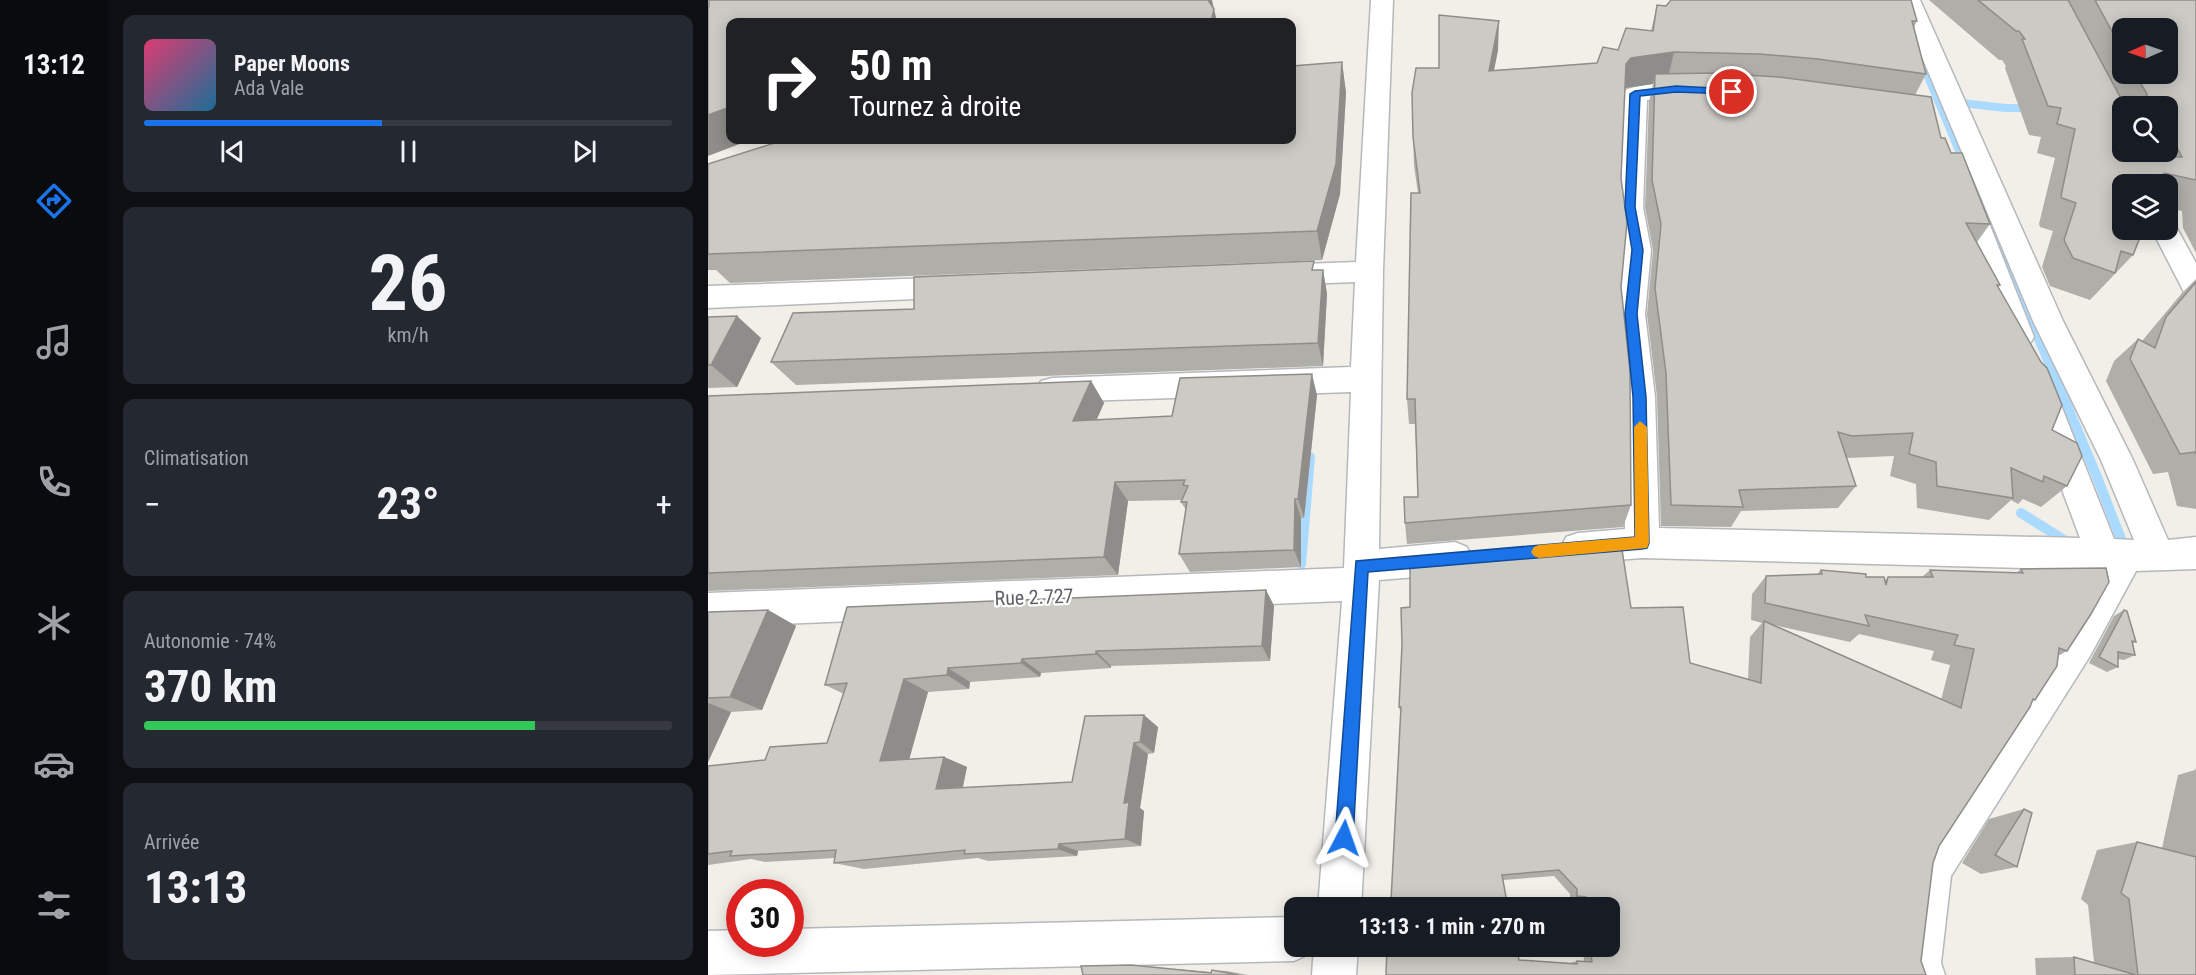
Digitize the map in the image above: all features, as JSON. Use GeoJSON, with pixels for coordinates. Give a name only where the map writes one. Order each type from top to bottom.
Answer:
{"type":"FeatureCollection","features":[{"type":"Feature","properties":{"kind":"street"},"geometry":{"type":"LineString","coordinates":[[1340,897],[1361,575],[1369,271],[1382,0]]}},
{"type":"Feature","properties":{"kind":"street"},"geometry":{"type":"LineString","coordinates":[[1889,0],[2129,555]]}},
{"type":"Feature","properties":{"kind":"street"},"geometry":{"type":"LineString","coordinates":[[1909,0],[2048,321],[2117,460],[2129,555],[2077,644],[1931,870],[1918,963],[1923,975]]}},
{"type":"Feature","properties":{"kind":"street"},"geometry":{"type":"LineString","coordinates":[[1642,543],[1640,397],[1631,314],[1637,250],[1630,207],[1635,94],[1676,89],[1719,91]]}},
{"type":"Feature","properties":{"kind":"street"},"geometry":{"type":"LineString","coordinates":[[2170,240],[2196,289]]}},
{"type":"Feature","properties":{"kind":"street"},"geometry":{"type":"LineString","coordinates":[[1251,276],[1369,271]]}},
{"type":"Feature","properties":{"kind":"street"},"geometry":{"type":"LineString","coordinates":[[708,297],[991,286]]}},
{"type":"Feature","properties":{"kind":"street"},"geometry":{"type":"LineString","coordinates":[[1019,391],[1366,379]]}},
{"type":"Feature","properties":{"kind":"street"},"geometry":{"type":"LineString","coordinates":[[1549,551],[1642,543],[2129,555],[2196,553]]}},
{"type":"Feature","properties":{"kind":"street","name":"Rue 2.727"},"geometry":{"type":"LineString","coordinates":[[708,610],[1361,575],[1490,556]]}},
{"type":"Feature","properties":{"kind":"street"},"geometry":{"type":"LineString","coordinates":[[708,953],[1284,939]]}},
{"type":"Feature","properties":{"kind":"street"},"geometry":{"type":"LineString","coordinates":[[1334,975],[1335,957]]}},
{"type":"Feature","properties":{"kind":"building"},"geometry":{"type":"Polygon","coordinates":[[[709,0],[1208,0],[1214,9],[1212,18],[726,18],[726,108],[708,115],[709,0]]]}},
{"type":"Feature","properties":{"kind":"building"},"geometry":{"type":"Polygon","coordinates":[[[1671,0],[1911,0],[1917,21],[1912,21],[1926,74],[1818,59],[1759,54],[1674,52],[1631,58],[1626,64],[1621,178],[1627,222],[1621,287],[1630,371],[1631,505],[1405,523],[1404,497],[1418,497],[1415,399],[1407,399],[1411,193],[1420,193],[1413,137],[1412,93],[1416,68],[1439,68],[1439,15],[1499,21],[1489,71],[1597,63],[1603,47],[1618,50],[1626,28],[1653,31],[1657,5],[1666,6],[1671,0]]]}},
{"type":"Feature","properties":{"kind":"building"},"geometry":{"type":"Polygon","coordinates":[[[1978,0],[2068,0],[2120,96],[2112,96],[2112,162],[2178,162],[2178,157],[2182,157],[2178,150],[2178,96],[2147,96],[2141,84],[2178,84],[2178,18],[2112,18],[2112,31],[2095,0],[2196,0],[2196,180],[2178,176],[2178,174],[2164,173],[2112,174],[2112,240],[2139,240],[2133,255],[2121,251],[2115,273],[2073,258],[2064,240],[2076,203],[2061,196],[2075,129],[2057,124],[2061,108],[2048,106],[2022,39],[2025,39],[2019,31],[2016,31],[1978,0]]]}},
{"type":"Feature","properties":{"kind":"building"},"geometry":{"type":"Polygon","coordinates":[[[1342,62],[1336,164],[1317,231],[708,254],[708,164],[771,144],[1296,144],[1296,66],[1342,62]]]}},
{"type":"Feature","properties":{"kind":"building"},"geometry":{"type":"Polygon","coordinates":[[[1713,73],[1779,77],[1931,97],[1941,138],[1945,138],[1951,153],[1962,153],[1990,224],[1966,223],[2000,285],[1997,285],[2041,362],[2047,368],[2062,405],[2052,430],[2077,443],[2082,456],[2067,486],[2044,476],[2043,482],[2011,468],[2013,498],[1937,486],[1936,462],[1909,454],[1913,433],[1852,436],[1838,432],[1856,486],[1739,490],[1743,507],[1671,505],[1666,373],[1655,288],[1661,224],[1652,180],[1655,74],[1713,73]]]}},
{"type":"Feature","properties":{"kind":"building"},"geometry":{"type":"Polygon","coordinates":[[[1314,261],[1312,270],[1323,270],[1318,343],[771,362],[793,313],[914,309],[914,277],[1314,261]]]}},
{"type":"Feature","properties":{"kind":"building"},"geometry":{"type":"Polygon","coordinates":[[[2196,282],[2196,454],[2195,452],[2180,454],[2130,359],[2138,339],[2155,348],[2166,317],[2196,282]]]}},
{"type":"Feature","properties":{"kind":"building"},"geometry":{"type":"Polygon","coordinates":[[[737,316],[711,365],[708,365],[708,317],[737,316]]]}},
{"type":"Feature","properties":{"kind":"building"},"geometry":{"type":"Polygon","coordinates":[[[1312,374],[1298,499],[1295,499],[1294,550],[1179,554],[1187,502],[1181,502],[1188,486],[1183,485],[1185,480],[1115,482],[1104,557],[708,573],[708,396],[1091,381],[1073,421],[1172,416],[1180,378],[1312,374]]]}},
{"type":"Feature","properties":{"kind":"building"},"geometry":{"type":"Polygon","coordinates":[[[1621,543],[1631,608],[1683,607],[1690,663],[1761,683],[1764,621],[1961,708],[1974,649],[1954,645],[1958,635],[1865,615],[1869,626],[1765,603],[1766,576],[1822,574],[1821,570],[1866,574],[1866,577],[1884,577],[1886,585],[1888,577],[1933,577],[1930,570],[2023,573],[2021,569],[2106,568],[2109,582],[2067,651],[2059,648],[2057,666],[2035,700],[2033,699],[1939,846],[1933,863],[1921,961],[1926,975],[1386,975],[1387,957],[1518,957],[1519,960],[1577,964],[1577,961],[1592,962],[1591,957],[1620,957],[1620,897],[1577,896],[1577,889],[1559,870],[1502,875],[1506,897],[1391,897],[1401,707],[1399,707],[1401,608],[1410,607],[1410,561],[1621,543]]]}},
{"type":"Feature","properties":{"kind":"building"},"geometry":{"type":"Polygon","coordinates":[[[1266,590],[1262,646],[1096,651],[1096,654],[1022,659],[1021,663],[948,668],[947,675],[904,679],[880,761],[944,757],[936,789],[1072,782],[1085,716],[1144,715],[1140,742],[1134,743],[1124,803],[1129,802],[1125,839],[1059,844],[1058,849],[964,854],[965,850],[834,863],[836,850],[730,856],[732,851],[708,854],[708,766],[765,760],[770,747],[827,743],[847,683],[825,685],[847,607],[1266,590]]]}},
{"type":"Feature","properties":{"kind":"building"},"geometry":{"type":"Polygon","coordinates":[[[768,610],[730,697],[708,698],[708,612],[768,610]]]}},
{"type":"Feature","properties":{"kind":"building"},"geometry":{"type":"Polygon","coordinates":[[[2124,610],[2127,611],[2136,642],[2132,641],[2135,655],[2118,652],[2118,667],[2099,657],[2124,610]]]}},
{"type":"Feature","properties":{"kind":"building"},"geometry":{"type":"Polygon","coordinates":[[[2024,809],[2032,813],[2017,867],[1995,855],[2024,809]]]}},
{"type":"Feature","properties":{"kind":"building"},"geometry":{"type":"Polygon","coordinates":[[[2137,842],[2196,857],[2196,975],[2138,975],[2129,899],[2121,893],[2137,842]]]}},
{"type":"Feature","properties":{"kind":"building"},"geometry":{"type":"Polygon","coordinates":[[[2074,957],[2136,975],[2075,975],[2074,957]]]}},
{"type":"Feature","properties":{"kind":"building"},"geometry":{"type":"Polygon","coordinates":[[[1131,965],[1211,973],[1212,970],[1238,975],[1083,975],[1081,966],[1131,965]]]}},
{"type":"Feature","properties":{"kind":"waterway"},"geometry":{"type":"LineString","coordinates":[[1919,55],[1965,165]]}},
{"type":"Feature","properties":{"kind":"waterway"},"geometry":{"type":"LineString","coordinates":[[1953,102],[2005,108],[2033,108]]}},
{"type":"Feature","properties":{"kind":"waterway"},"geometry":{"type":"LineString","coordinates":[[1984,209],[2001,250]]}},
{"type":"Feature","properties":{"kind":"waterway"},"geometry":{"type":"LineString","coordinates":[[2001,248],[2121,539],[2119,554]]}},
{"type":"Feature","properties":{"kind":"waterway"},"geometry":{"type":"LineString","coordinates":[[1301,564],[1310,457]]}},
{"type":"Feature","properties":{"kind":"waterway"},"geometry":{"type":"LineString","coordinates":[[2021,513],[2072,545]]}},
{"type":"Feature","properties":{"kind":"slow traffic"},"geometry":{"type":"LineString","coordinates":[[1539,552],[1642,543],[1640,427]]}},
{"type":"Feature","properties":{"kind":"route"},"geometry":{"type":"LineString","coordinates":[[1344,838],[1361,566],[1642,543],[1640,397],[1631,314],[1637,250],[1630,207],[1635,94],[1676,89],[1732,92]]}}]}
